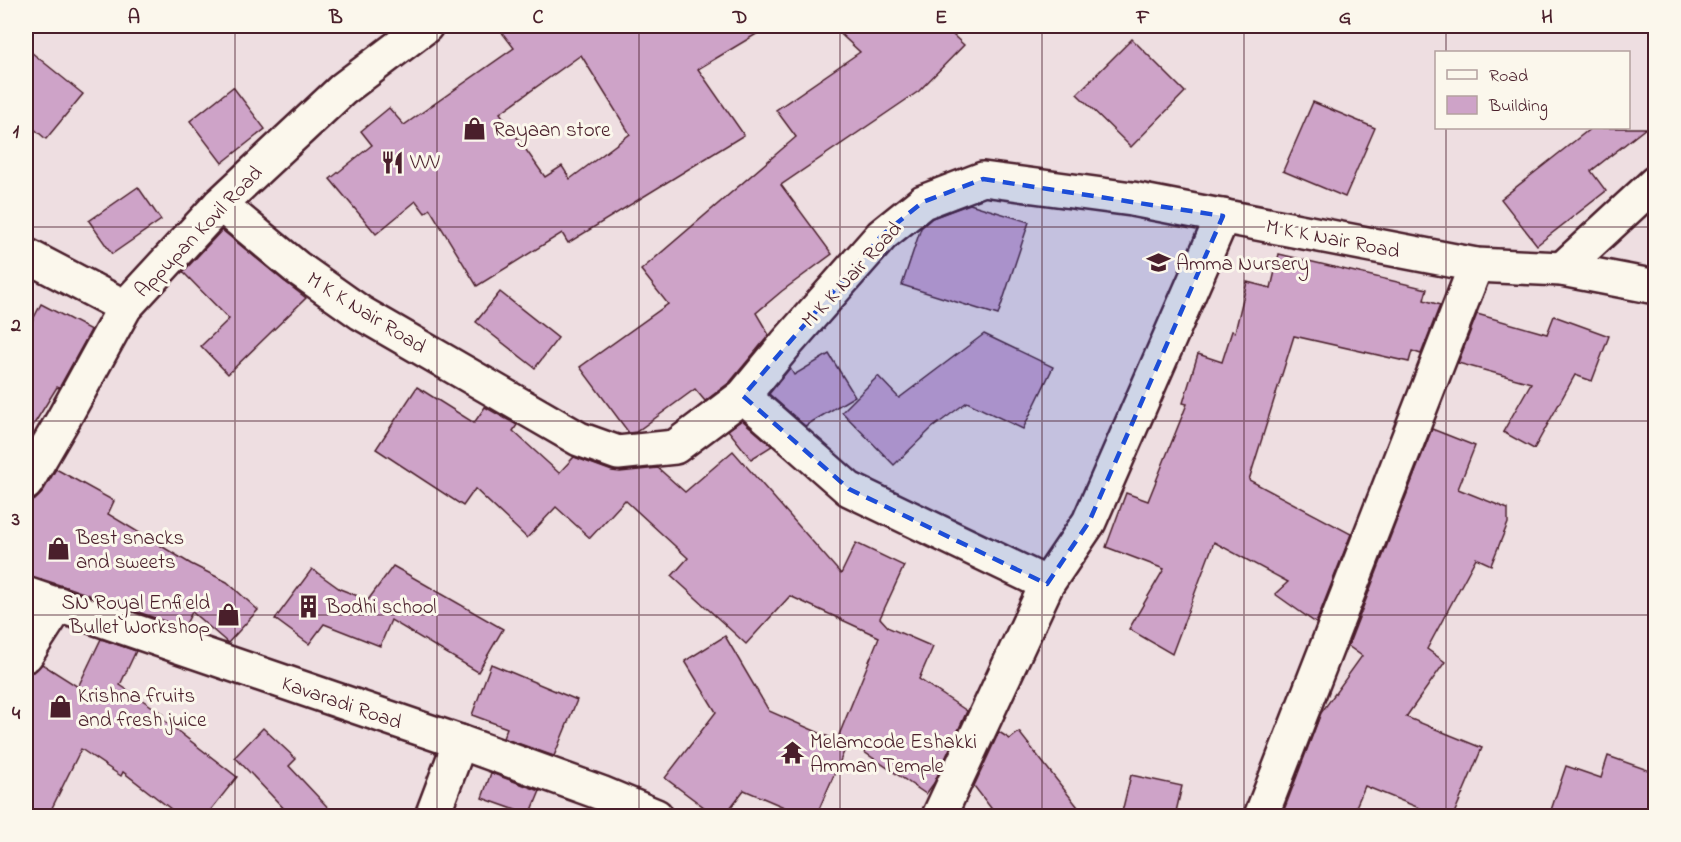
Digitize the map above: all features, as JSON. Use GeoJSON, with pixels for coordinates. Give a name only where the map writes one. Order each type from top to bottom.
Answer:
{"type":"FeatureCollection","features":[{"type":"Feature","properties":{"kind":"street","name":"Appupan Kovil Road"},"geometry":{"type":"LineString","coordinates":[[26,483],[125,307],[220,204],[343,89],[426,26]]}},
{"type":"Feature","properties":{"kind":"street","name":"M K K Nair Road"},"geometry":{"type":"LineString","coordinates":[[220,204],[296,267],[361,313],[579,439],[618,453],[675,447],[743,396],[882,235],[923,202],[983,179],[1132,199],[1476,265],[1562,269],[1656,287]]}},
{"type":"Feature","properties":{"kind":"street"},"geometry":{"type":"LineString","coordinates":[[1562,269],[1656,182]]}},
{"type":"Feature","properties":{"kind":"street"},"geometry":{"type":"LineString","coordinates":[[939,816],[1047,584],[1089,522],[1223,216]]}},
{"type":"Feature","properties":{"kind":"street"},"geometry":{"type":"LineString","coordinates":[[26,255],[125,307]]}},
{"type":"Feature","properties":{"kind":"street"},"geometry":{"type":"LineString","coordinates":[[1261,816],[1476,265]]}},
{"type":"Feature","properties":{"kind":"street"},"geometry":{"type":"LineString","coordinates":[[743,396],[849,489],[1047,584]]}},
{"type":"Feature","properties":{"kind":"street","name":"Kavaradi Road"},"geometry":{"type":"LineString","coordinates":[[26,594],[460,742],[601,793],[656,816]]}},
{"type":"Feature","properties":{"kind":"street"},"geometry":{"type":"LineString","coordinates":[[26,655],[59,604]]}},
{"type":"Feature","properties":{"kind":"street"},"geometry":{"type":"LineString","coordinates":[[432,816],[460,742]]}},
{"type":"Feature","properties":{"kind":"highlighted area"},"geometry":{"type":"Polygon","coordinates":[[[983,179],[1223,216],[1089,522],[1047,584],[849,489],[743,396],[882,235],[923,202],[983,179]]]}},
{"type":"Feature","properties":{"kind":"building"},"geometry":{"type":"Polygon","coordinates":[[[497,26],[770,26],[698,69],[744,135],[568,243],[562,233],[477,286],[430,209],[425,213],[416,201],[376,234],[330,179],[372,145],[361,131],[389,108],[404,125],[514,48],[497,26]],[[581,55],[500,113],[545,177],[562,166],[570,179],[630,134],[581,55]]]}},
{"type":"Feature","properties":{"kind":"building"},"geometry":{"type":"Polygon","coordinates":[[[832,26],[943,26],[964,45],[919,91],[781,185],[832,254],[756,313],[769,335],[730,382],[705,401],[695,389],[636,432],[629,433],[580,367],[668,304],[641,270],[796,137],[776,110],[860,52],[832,26]]]}},
{"type":"Feature","properties":{"kind":"building"},"geometry":{"type":"Polygon","coordinates":[[[1132,39],[1185,92],[1131,147],[1077,94],[1132,39]]]}},
{"type":"Feature","properties":{"kind":"building"},"geometry":{"type":"Polygon","coordinates":[[[26,48],[83,94],[46,139],[26,122],[26,48]]]}},
{"type":"Feature","properties":{"kind":"building"},"geometry":{"type":"Polygon","coordinates":[[[233,87],[265,129],[222,163],[190,121],[233,87]]]}},
{"type":"Feature","properties":{"kind":"building"},"geometry":{"type":"Polygon","coordinates":[[[1313,102],[1375,128],[1345,197],[1283,171],[1313,102]]]}},
{"type":"Feature","properties":{"kind":"building"},"geometry":{"type":"Polygon","coordinates":[[[1646,128],[1591,171],[1606,191],[1537,245],[1501,199],[1590,129],[1646,128]]]}},
{"type":"Feature","properties":{"kind":"building"},"geometry":{"type":"Polygon","coordinates":[[[138,187],[161,220],[112,254],[89,221],[138,187]]]}},
{"type":"Feature","properties":{"kind":"building"},"geometry":{"type":"Polygon","coordinates":[[[970,204],[1029,222],[998,315],[902,285],[921,228],[932,218],[970,204]]]}},
{"type":"Feature","properties":{"kind":"building"},"geometry":{"type":"Polygon","coordinates":[[[222,230],[306,298],[228,374],[201,346],[229,319],[183,272],[222,230]]]}},
{"type":"Feature","properties":{"kind":"building"},"geometry":{"type":"Polygon","coordinates":[[[1279,254],[1427,289],[1424,300],[1440,305],[1421,354],[1412,351],[1409,362],[1294,336],[1249,480],[1351,534],[1316,623],[1275,594],[1288,582],[1214,542],[1172,654],[1129,629],[1164,569],[1106,547],[1126,493],[1148,501],[1187,404],[1183,403],[1198,354],[1222,362],[1232,331],[1235,332],[1247,282],[1271,288],[1279,254]]]}},
{"type":"Feature","properties":{"kind":"building"},"geometry":{"type":"Polygon","coordinates":[[[500,292],[558,338],[535,368],[476,322],[500,292]]]}},
{"type":"Feature","properties":{"kind":"building"},"geometry":{"type":"Polygon","coordinates":[[[41,304],[91,330],[59,388],[57,387],[26,437],[26,333],[41,304]]]}},
{"type":"Feature","properties":{"kind":"building"},"geometry":{"type":"Polygon","coordinates":[[[1477,314],[1547,334],[1554,316],[1609,336],[1592,381],[1575,375],[1534,449],[1503,432],[1531,383],[1458,363],[1477,314]]]}},
{"type":"Feature","properties":{"kind":"building"},"geometry":{"type":"Polygon","coordinates":[[[984,334],[1053,367],[1023,429],[967,402],[932,428],[894,465],[842,412],[878,376],[899,398],[984,334]]]}},
{"type":"Feature","properties":{"kind":"building"},"geometry":{"type":"Polygon","coordinates":[[[829,354],[855,396],[805,426],[769,394],[790,368],[794,375],[829,354]]]}},
{"type":"Feature","properties":{"kind":"building"},"geometry":{"type":"Polygon","coordinates":[[[417,387],[474,423],[485,407],[517,425],[513,431],[559,473],[574,457],[612,471],[658,468],[685,492],[733,451],[841,574],[856,543],[904,566],[880,618],[889,628],[933,647],[919,679],[967,711],[934,783],[926,794],[839,735],[879,637],[790,596],[746,644],[672,576],[688,558],[625,500],[590,538],[556,507],[527,538],[475,489],[463,506],[376,449],[417,387]]]}},
{"type":"Feature","properties":{"kind":"building"},"geometry":{"type":"Polygon","coordinates":[[[742,420],[772,446],[751,459],[728,430],[742,420]]]}},
{"type":"Feature","properties":{"kind":"building"},"geometry":{"type":"Polygon","coordinates":[[[1432,429],[1475,446],[1458,489],[1508,509],[1508,523],[1491,565],[1476,558],[1427,649],[1445,662],[1406,717],[1482,748],[1453,816],[1439,816],[1365,786],[1352,816],[1299,816],[1284,810],[1321,713],[1362,656],[1348,646],[1432,429]]]}},
{"type":"Feature","properties":{"kind":"building"},"geometry":{"type":"Polygon","coordinates":[[[56,469],[114,501],[108,514],[191,564],[227,582],[258,610],[228,643],[192,612],[184,628],[69,588],[26,576],[26,502],[35,500],[42,493],[56,469]]]}},
{"type":"Feature","properties":{"kind":"building"},"geometry":{"type":"Polygon","coordinates":[[[393,566],[503,629],[478,672],[391,620],[380,646],[324,624],[309,644],[275,619],[312,569],[340,589],[368,600],[393,566]]]}},
{"type":"Feature","properties":{"kind":"building"},"geometry":{"type":"Polygon","coordinates":[[[725,636],[769,711],[847,745],[816,816],[805,816],[744,790],[724,816],[716,816],[665,778],[716,712],[685,661],[725,636]]]}},
{"type":"Feature","properties":{"kind":"building"},"geometry":{"type":"Polygon","coordinates":[[[101,639],[136,651],[120,685],[163,714],[161,718],[237,777],[206,816],[180,816],[123,772],[121,776],[81,749],[48,816],[26,816],[26,674],[35,671],[42,664],[78,687],[101,639]]]}},
{"type":"Feature","properties":{"kind":"building"},"geometry":{"type":"Polygon","coordinates":[[[491,664],[577,700],[554,756],[503,738],[507,728],[472,715],[491,664]]]}},
{"type":"Feature","properties":{"kind":"building"},"geometry":{"type":"Polygon","coordinates":[[[263,728],[296,759],[289,766],[336,816],[291,816],[235,757],[263,728]]]}},
{"type":"Feature","properties":{"kind":"building"},"geometry":{"type":"Polygon","coordinates":[[[999,732],[1010,739],[1019,732],[1085,816],[997,816],[974,786],[999,732]]]}},
{"type":"Feature","properties":{"kind":"building"},"geometry":{"type":"Polygon","coordinates":[[[1608,756],[1656,773],[1656,816],[1549,816],[1566,766],[1601,778],[1608,756]]]}},
{"type":"Feature","properties":{"kind":"building"},"geometry":{"type":"Polygon","coordinates":[[[491,773],[540,791],[530,815],[482,798],[491,773]]]}},
{"type":"Feature","properties":{"kind":"building"},"geometry":{"type":"Polygon","coordinates":[[[1131,775],[1182,786],[1175,816],[1121,816],[1131,775]]]}},
{"type":"Feature","properties":{"kind":"place","name":"Rayaan store"},"geometry":{"type":"Point","coordinates":[475,129]}},
{"type":"Feature","properties":{"kind":"place","name":"VVV"},"geometry":{"type":"Point","coordinates":[392,162]}},
{"type":"Feature","properties":{"kind":"place","name":"Amma Nursery"},"geometry":{"type":"Point","coordinates":[1158,263]}},
{"type":"Feature","properties":{"kind":"place","name":"Best snacks and sweets"},"geometry":{"type":"Point","coordinates":[58,549]}},
{"type":"Feature","properties":{"kind":"place","name":"Bodhi school"},"geometry":{"type":"Point","coordinates":[308,606]}},
{"type":"Feature","properties":{"kind":"place","name":"SN Royal Enfield Bullet Workshop"},"geometry":{"type":"Point","coordinates":[228,614]}},
{"type":"Feature","properties":{"kind":"place","name":"Krishna fruits and fresh juice"},"geometry":{"type":"Point","coordinates":[60,707]}},
{"type":"Feature","properties":{"kind":"place","name":"Melamcode Eshakki Amman Temple"},"geometry":{"type":"Point","coordinates":[792,753]}}]}
